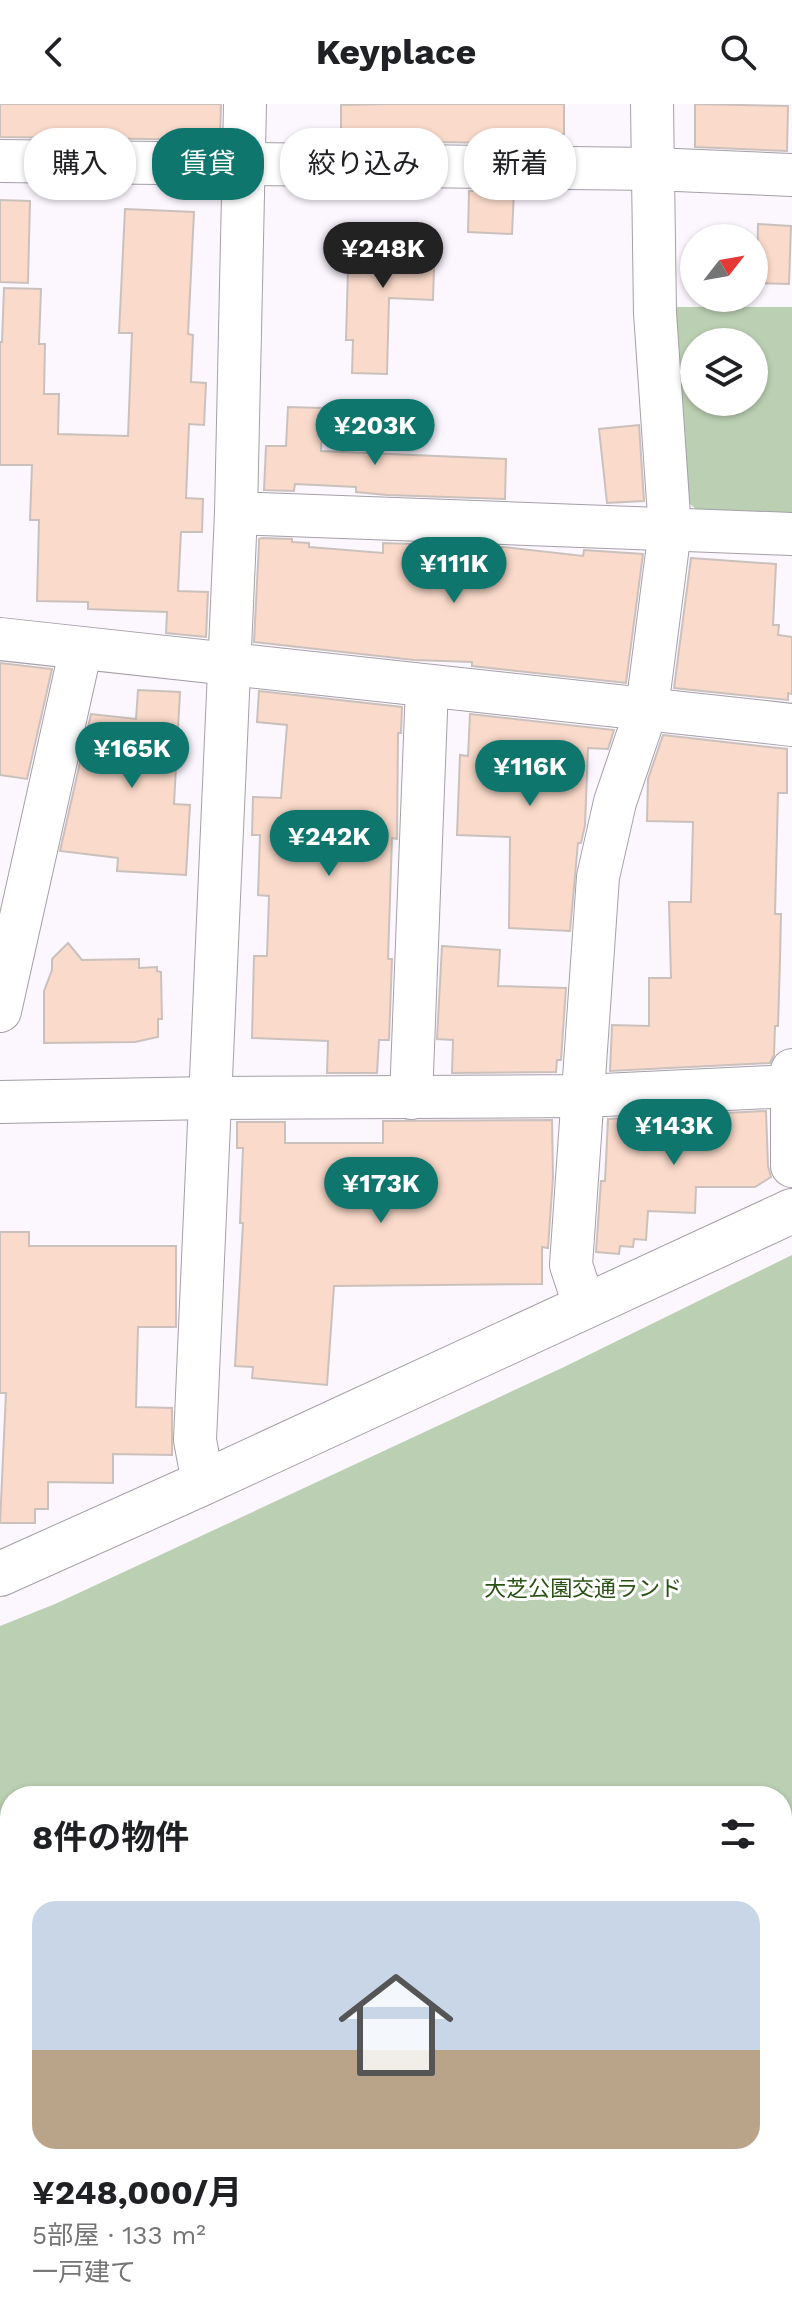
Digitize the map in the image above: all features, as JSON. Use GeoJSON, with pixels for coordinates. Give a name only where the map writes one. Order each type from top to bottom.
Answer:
{"type":"FeatureCollection","features":[{"type":"Feature","properties":{"kind":"street"},"geometry":{"type":"LineString","coordinates":[[245,104],[245,128]]}},
{"type":"Feature","properties":{"kind":"street"},"geometry":{"type":"LineString","coordinates":[[585,1307],[571,1265],[598,877],[615,802],[647,708],[670,530],[655,313],[652,104]]}},
{"type":"Feature","properties":{"kind":"street"},"geometry":{"type":"LineString","coordinates":[[0,161],[152,162]]}},
{"type":"Feature","properties":{"kind":"street"},"geometry":{"type":"LineString","coordinates":[[264,163],[653,169],[792,175]]}},
{"type":"Feature","properties":{"kind":"street"},"geometry":{"type":"LineString","coordinates":[[203,1483],[195,1440],[236,513],[244,200]]}},
{"type":"Feature","properties":{"kind":"street"},"geometry":{"type":"LineString","coordinates":[[236,513],[792,534]]}},
{"type":"Feature","properties":{"kind":"street"},"geometry":{"type":"LineString","coordinates":[[0,639],[792,725]]}},
{"type":"Feature","properties":{"kind":"street"},"geometry":{"type":"LineString","coordinates":[[0,1011],[81,648]]}},
{"type":"Feature","properties":{"kind":"street"},"geometry":{"type":"LineString","coordinates":[[411,1098],[427,686]]}},
{"type":"Feature","properties":{"kind":"street"},"geometry":{"type":"LineString","coordinates":[[792,1070],[792,1166]]}},
{"type":"Feature","properties":{"kind":"street"},"geometry":{"type":"LineString","coordinates":[[0,1102],[583,1096],[792,1086]]}},
{"type":"Feature","properties":{"kind":"street"},"geometry":{"type":"LineString","coordinates":[[0,1574],[792,1211]]}},
{"type":"Feature","properties":{"kind":"green space"},"geometry":{"type":"Polygon","coordinates":[[[667,307],[680,307],[680,312],[768,312],[768,307],[792,307],[792,518],[702,514],[685,500],[667,307]]]}},
{"type":"Feature","properties":{"kind":"green space","name":"大芝公園交通ランド"},"geometry":{"type":"Polygon","coordinates":[[[792,1255],[792,1786],[0,1786],[0,1626],[55,1604],[564,1367],[792,1255]]]}},
{"type":"Feature","properties":{"kind":"building"},"geometry":{"type":"Polygon","coordinates":[[[0,104],[221,104],[220,128],[152,128],[152,139],[136,139],[136,128],[24,128],[24,137],[0,137],[0,104]]]}},
{"type":"Feature","properties":{"kind":"building"},"geometry":{"type":"Polygon","coordinates":[[[564,104],[564,128],[464,128],[464,142],[448,142],[448,128],[341,128],[341,105],[564,104]]]}},
{"type":"Feature","properties":{"kind":"building"},"geometry":{"type":"Polygon","coordinates":[[[695,104],[788,106],[787,151],[695,147],[695,104]]]}},
{"type":"Feature","properties":{"kind":"building"},"geometry":{"type":"Polygon","coordinates":[[[0,200],[30,201],[28,283],[0,282],[0,200]]]}},
{"type":"Feature","properties":{"kind":"building"},"geometry":{"type":"Polygon","coordinates":[[[469,200],[514,200],[512,234],[468,232],[469,200]]]}},
{"type":"Feature","properties":{"kind":"building"},"geometry":{"type":"Polygon","coordinates":[[[125,209],[194,212],[188,334],[193,335],[191,382],[206,383],[204,425],[189,424],[186,498],[203,499],[202,532],[181,532],[178,591],[208,592],[206,637],[166,633],[167,612],[88,609],[88,602],[37,601],[39,520],[30,520],[32,465],[0,465],[0,342],[4,288],[41,289],[39,344],[45,344],[44,394],[59,394],[58,434],[128,436],[132,333],[119,333],[125,209]]]}},
{"type":"Feature","properties":{"kind":"building"},"geometry":{"type":"Polygon","coordinates":[[[768,225],[791,226],[789,284],[768,283],[768,225]]]}},
{"type":"Feature","properties":{"kind":"building"},"geometry":{"type":"Polygon","coordinates":[[[349,234],[435,236],[433,300],[389,298],[387,374],[352,373],[353,340],[346,340],[349,234]]]}},
{"type":"Feature","properties":{"kind":"building"},"geometry":{"type":"Polygon","coordinates":[[[288,407],[323,408],[321,451],[506,459],[505,499],[387,495],[356,492],[356,487],[295,484],[294,491],[264,490],[266,446],[286,446],[288,407]]]}},
{"type":"Feature","properties":{"kind":"building"},"geometry":{"type":"Polygon","coordinates":[[[639,425],[644,501],[607,503],[599,429],[639,425]]]}},
{"type":"Feature","properties":{"kind":"building"},"geometry":{"type":"Polygon","coordinates":[[[259,539],[292,539],[292,542],[309,543],[309,547],[383,553],[383,543],[503,547],[583,556],[584,550],[643,554],[626,683],[472,666],[472,662],[414,660],[254,642],[259,539]]]}},
{"type":"Feature","properties":{"kind":"building"},"geometry":{"type":"Polygon","coordinates":[[[691,558],[776,564],[773,625],[779,625],[778,635],[792,637],[792,694],[788,693],[788,700],[674,688],[691,558]]]}},
{"type":"Feature","properties":{"kind":"building"},"geometry":{"type":"Polygon","coordinates":[[[0,663],[52,669],[27,779],[0,775],[0,663]]]}},
{"type":"Feature","properties":{"kind":"building"},"geometry":{"type":"Polygon","coordinates":[[[138,690],[180,692],[174,804],[190,805],[186,875],[117,871],[118,858],[60,851],[91,714],[136,719],[138,690]]]}},
{"type":"Feature","properties":{"kind":"building"},"geometry":{"type":"Polygon","coordinates":[[[259,691],[402,707],[401,733],[398,733],[397,839],[392,838],[389,1040],[379,1040],[377,1073],[327,1073],[328,1041],[252,1038],[254,956],[267,956],[269,896],[258,895],[260,835],[252,835],[253,797],[281,798],[287,725],[257,722],[259,691]]]}},
{"type":"Feature","properties":{"kind":"building"},"geometry":{"type":"Polygon","coordinates":[[[470,714],[614,730],[608,749],[588,748],[585,825],[581,843],[578,843],[570,931],[509,928],[510,837],[457,835],[460,755],[468,756],[470,714]]]}},
{"type":"Feature","properties":{"kind":"building"},"geometry":{"type":"Polygon","coordinates":[[[663,735],[787,749],[787,793],[778,793],[775,914],[781,914],[780,960],[778,1026],[775,1026],[774,1055],[770,1063],[610,1071],[612,1025],[649,1026],[649,978],[671,978],[669,902],[691,902],[693,822],[647,821],[648,779],[663,735]]]}},
{"type":"Feature","properties":{"kind":"building"},"geometry":{"type":"Polygon","coordinates":[[[68,943],[82,960],[139,959],[139,968],[157,967],[157,971],[161,972],[162,1019],[158,1019],[158,1037],[135,1042],[44,1043],[44,991],[52,970],[52,959],[68,943]]]}},
{"type":"Feature","properties":{"kind":"building"},"geometry":{"type":"Polygon","coordinates":[[[442,946],[500,950],[498,986],[566,988],[561,1060],[557,1060],[556,1072],[452,1073],[453,1040],[437,1039],[442,946]]]}},
{"type":"Feature","properties":{"kind":"building"},"geometry":{"type":"Polygon","coordinates":[[[766,1111],[771,1177],[755,1187],[696,1187],[695,1213],[648,1211],[646,1240],[634,1239],[633,1247],[620,1246],[619,1254],[596,1252],[601,1181],[605,1181],[608,1119],[766,1111]]]}},
{"type":"Feature","properties":{"kind":"building"},"geometry":{"type":"Polygon","coordinates":[[[552,1120],[553,1177],[548,1248],[542,1247],[542,1284],[334,1286],[327,1385],[252,1378],[253,1367],[235,1366],[243,1223],[240,1223],[243,1148],[237,1148],[237,1122],[285,1122],[285,1143],[383,1143],[383,1121],[552,1120]]]}},
{"type":"Feature","properties":{"kind":"building"},"geometry":{"type":"Polygon","coordinates":[[[0,1232],[29,1232],[29,1246],[176,1246],[176,1327],[138,1327],[136,1407],[172,1408],[172,1455],[113,1454],[113,1483],[48,1482],[48,1509],[35,1509],[35,1523],[0,1523],[6,1393],[0,1393],[0,1232]]]}}]}
